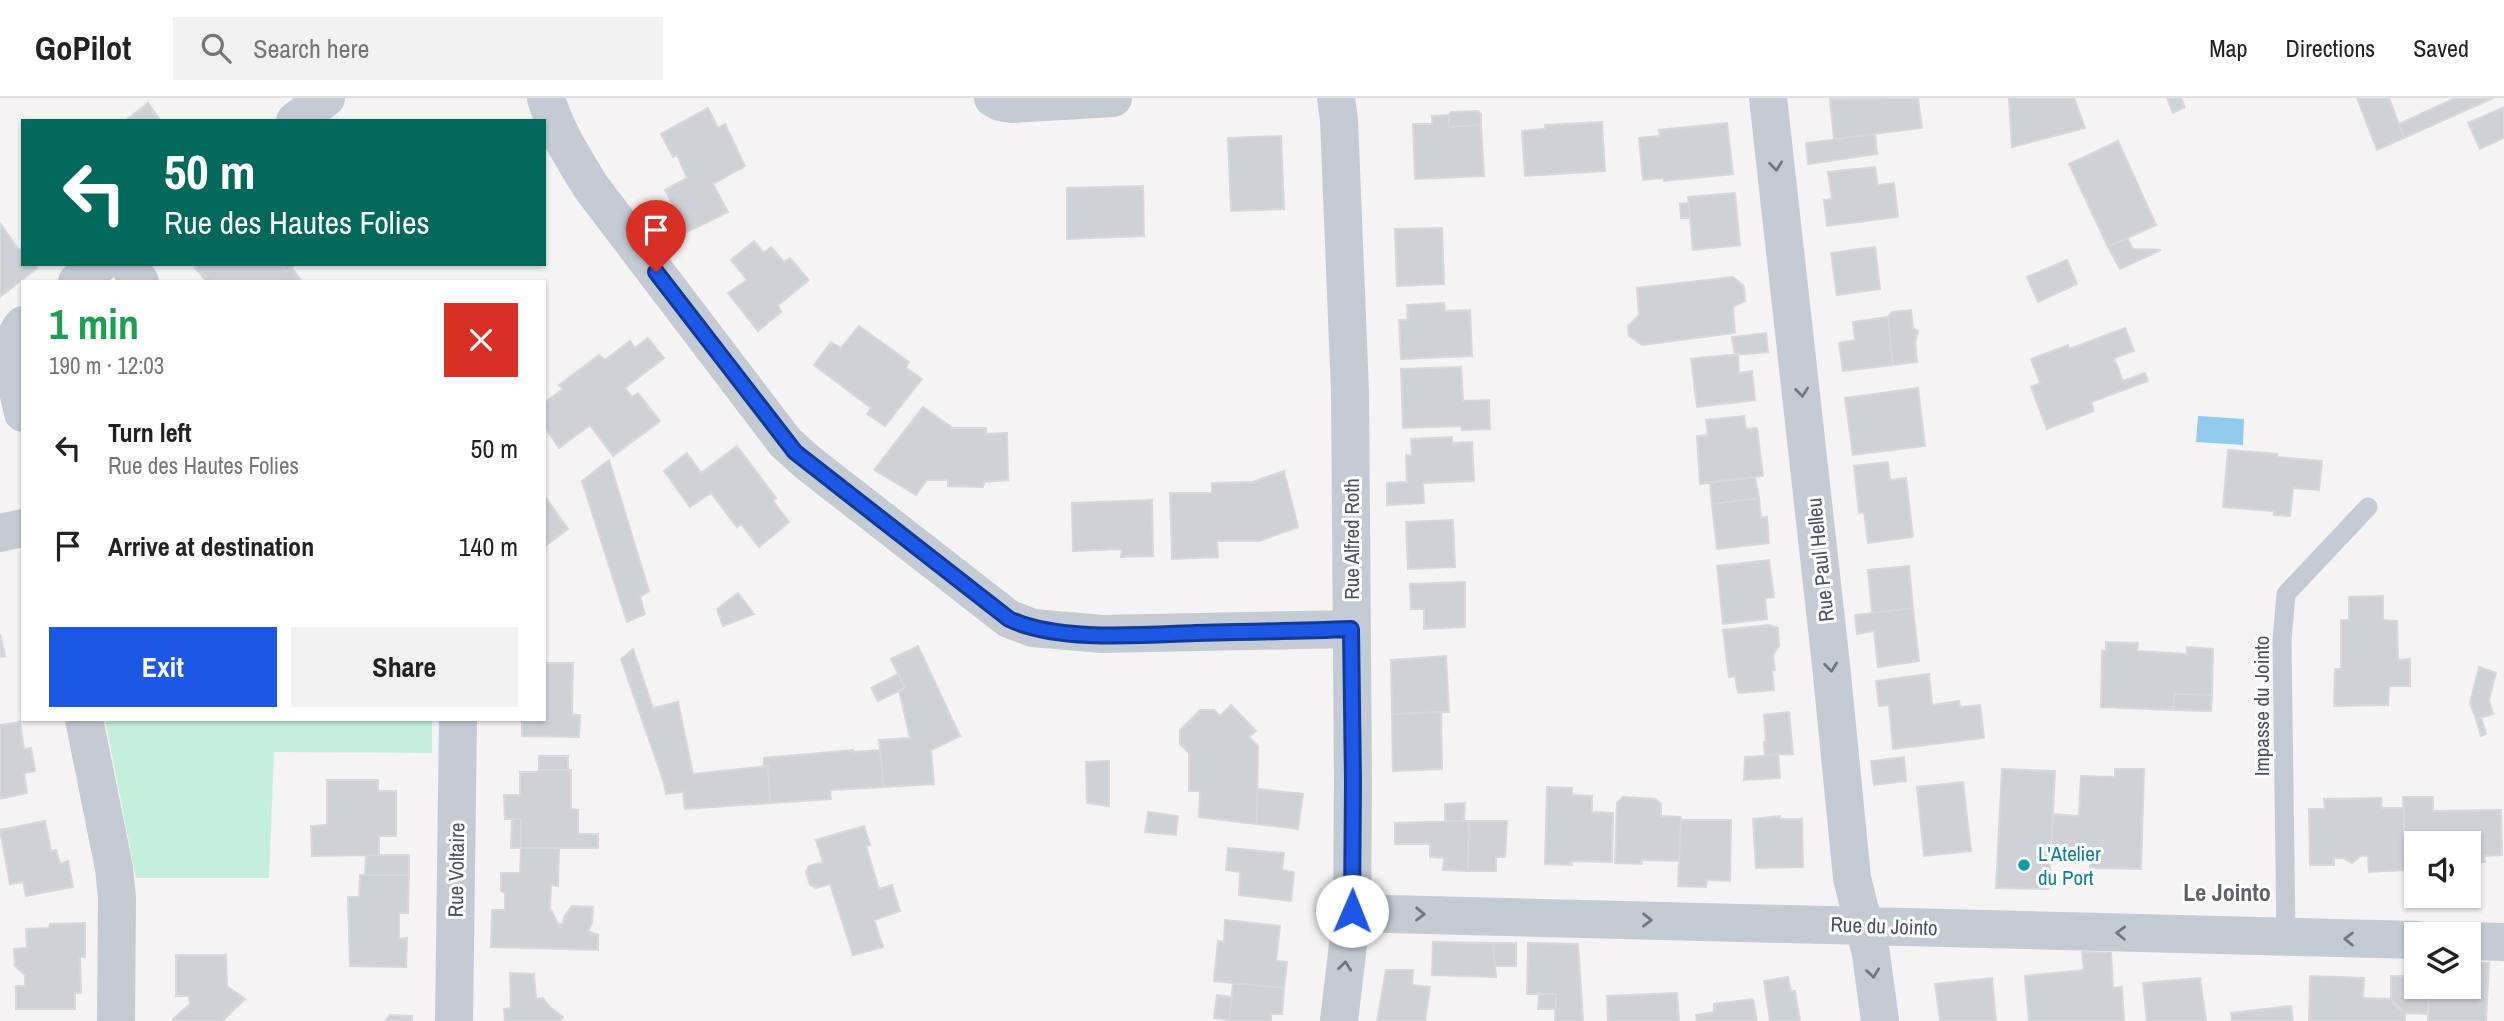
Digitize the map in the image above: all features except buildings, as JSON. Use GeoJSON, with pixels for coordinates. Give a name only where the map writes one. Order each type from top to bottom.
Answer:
{"type":"FeatureCollection","features":[{"type":"Feature","properties":{"kind":"street"},"geometry":{"type":"LineString","coordinates":[[298,119],[326,98]]}},
{"type":"Feature","properties":{"kind":"street"},"geometry":{"type":"LineString","coordinates":[[546,98],[550,113],[591,187],[786,442],[807,462],[1009,619],[1032,628],[1053,632],[1102,634],[1351,629]]}},
{"type":"Feature","properties":{"kind":"street"},"geometry":{"type":"LineString","coordinates":[[993,98],[1012,104],[1113,98]]}},
{"type":"Feature","properties":{"kind":"street","name":"Rue Alfred Roth"},"geometry":{"type":"LineString","coordinates":[[1336,98],[1350,392],[1353,781],[1352,911],[1339,1021]]}},
{"type":"Feature","properties":{"kind":"street","name":"Rue Paul Helleu"},"geometry":{"type":"LineString","coordinates":[[1769,98],[1852,878],[1871,954],[1880,1021]]}},
{"type":"Feature","properties":{"kind":"street"},"geometry":{"type":"LineString","coordinates":[[80,280],[97,266]]}},
{"type":"Feature","properties":{"kind":"street"},"geometry":{"type":"LineString","coordinates":[[21,329],[13,342],[13,354],[21,401]]}},
{"type":"Feature","properties":{"kind":"street"},"geometry":{"type":"LineString","coordinates":[[0,533],[21,528]]}},
{"type":"Feature","properties":{"kind":"street"},"geometry":{"type":"LineString","coordinates":[[84,721],[114,868],[117,898],[116,1021]]}},
{"type":"Feature","properties":{"kind":"street","name":"Rue Voltaire"},"geometry":{"type":"LineString","coordinates":[[454,1021],[458,721]]}},
{"type":"Feature","properties":{"kind":"street","name":"Rue du Jointo"},"geometry":{"type":"LineString","coordinates":[[1352,911],[2404,940]]}},
{"type":"Feature","properties":{"kind":"street"},"geometry":{"type":"LineString","coordinates":[[2481,941],[2504,942]]}},
{"type":"Feature","properties":{"kind":"lane","name":"Impasse du Jointo"},"geometry":{"type":"LineString","coordinates":[[2287,938],[2282,640],[2286,594],[2368,507]]}},
{"type":"Feature","properties":{"kind":"green space"},"geometry":{"type":"Polygon","coordinates":[[[105,721],[432,721],[432,753],[274,752],[269,878],[136,878],[105,721]]]}},
{"type":"Feature","properties":{"kind":"water"},"geometry":{"type":"Polygon","coordinates":[[[2198,416],[2244,419],[2243,445],[2196,442],[2198,416]]]}},
{"type":"Feature","properties":{"kind":"place","name":"L'Atelier du Port"},"geometry":{"type":"Point","coordinates":[2024,865]}},
{"type":"Feature","properties":{"kind":"district","name":"Le Jointo"},"geometry":{"type":"Point","coordinates":[2227,892]}},
{"type":"Feature","properties":{"kind":"route"},"geometry":{"type":"LineString","coordinates":[[656,272],[795,452],[1009,619],[1021,625],[1053,632],[1102,634],[1351,629],[1352,911]]}}]}
